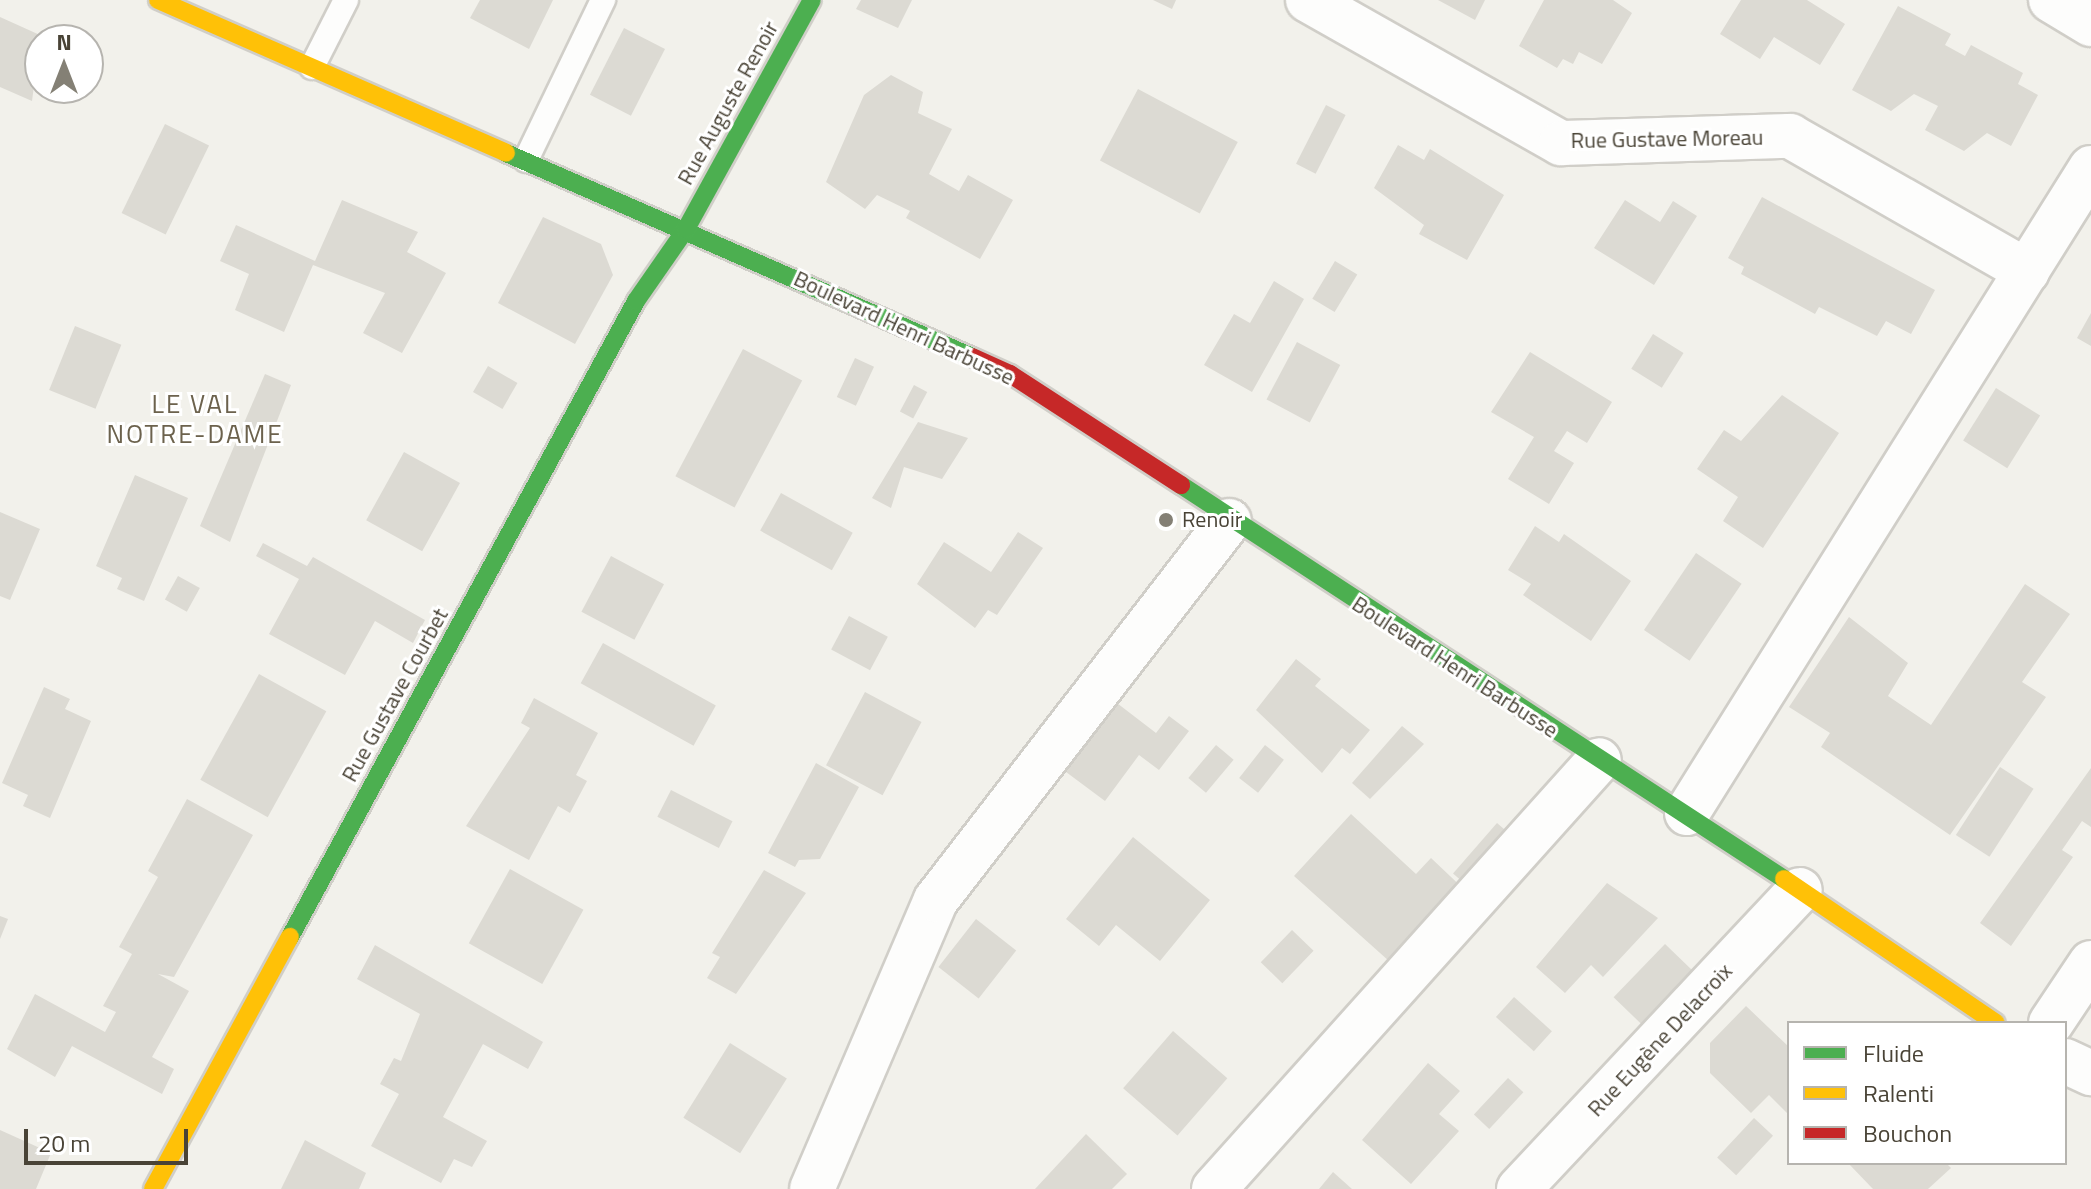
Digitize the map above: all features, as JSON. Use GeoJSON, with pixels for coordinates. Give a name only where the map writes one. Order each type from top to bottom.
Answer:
{"type":"FeatureCollection","features":[{"type":"Feature","properties":{"kind":"street","name":"Boulevard Henri Barbusse"},"geometry":{"type":"LineString","coordinates":[[158,0],[686,229],[1010,374],[1229,521],[1599,760],[1687,813],[1993,1021]]}},
{"type":"Feature","properties":{"kind":"street","name":"Rue Auguste Renoir"},"geometry":{"type":"LineString","coordinates":[[686,229],[812,0]]}},
{"type":"Feature","properties":{"kind":"street","name":"Rue Gustave Moreau"},"geometry":{"type":"LineString","coordinates":[[1308,0],[1561,143],[1790,136],[2027,271]]}},
{"type":"Feature","properties":{"kind":"street"},"geometry":{"type":"LineString","coordinates":[[2051,0],[2091,24]]}},
{"type":"Feature","properties":{"kind":"street"},"geometry":{"type":"LineString","coordinates":[[1687,813],[2091,168]]}},
{"type":"Feature","properties":{"kind":"street","name":"Rue Gustave Courbet"},"geometry":{"type":"LineString","coordinates":[[153,1189],[636,301],[686,229]]}},
{"type":"Feature","properties":{"kind":"street"},"geometry":{"type":"LineString","coordinates":[[812,1189],[936,900],[1229,521]]}},
{"type":"Feature","properties":{"kind":"street"},"geometry":{"type":"LineString","coordinates":[[1214,1189],[1599,760]]}},
{"type":"Feature","properties":{"kind":"street","name":"Rue Eugène Delacroix"},"geometry":{"type":"LineString","coordinates":[[1519,1189],[1800,890]]}},
{"type":"Feature","properties":{"kind":"street"},"geometry":{"type":"LineString","coordinates":[[2052,1021],[2091,963]]}},
{"type":"Feature","properties":{"kind":"street"},"geometry":{"type":"LineString","coordinates":[[2067,1062],[2091,1073]]}},
{"type":"Feature","properties":{"kind":"lane"},"geometry":{"type":"LineString","coordinates":[[312,67],[346,0]]}},
{"type":"Feature","properties":{"kind":"lane"},"geometry":{"type":"LineString","coordinates":[[526,160],[603,0]]}},
{"type":"Feature","properties":{"kind":"building"},"geometry":{"type":"Polygon","coordinates":[[[480,0],[553,0],[529,49],[470,18],[480,0]]]}},
{"type":"Feature","properties":{"kind":"building"},"geometry":{"type":"Polygon","coordinates":[[[861,0],[912,0],[898,28],[856,9],[861,0]]]}},
{"type":"Feature","properties":{"kind":"building"},"geometry":{"type":"Polygon","coordinates":[[[1153,0],[1176,0],[1172,9],[1153,0]]]}},
{"type":"Feature","properties":{"kind":"building"},"geometry":{"type":"Polygon","coordinates":[[[1438,0],[1485,0],[1475,20],[1438,0]]]}},
{"type":"Feature","properties":{"kind":"building"},"geometry":{"type":"Polygon","coordinates":[[[1544,0],[1613,0],[1632,13],[1602,64],[1579,52],[1573,64],[1563,59],[1557,68],[1519,46],[1544,0]]]}},
{"type":"Feature","properties":{"kind":"building"},"geometry":{"type":"Polygon","coordinates":[[[1741,0],[1807,0],[1845,24],[1820,65],[1774,37],[1760,59],[1720,34],[1741,0]]]}},
{"type":"Feature","properties":{"kind":"building"},"geometry":{"type":"Polygon","coordinates":[[[1898,6],[1951,34],[1945,45],[1965,56],[1971,45],[2023,73],[2018,84],[2038,95],[2011,146],[1987,133],[1964,151],[1925,130],[1938,106],[1914,94],[1891,111],[1852,90],[1898,6]]]}},
{"type":"Feature","properties":{"kind":"building"},"geometry":{"type":"Polygon","coordinates":[[[0,17],[24,28],[24,98],[0,87],[0,17]]]}},
{"type":"Feature","properties":{"kind":"building"},"geometry":{"type":"Polygon","coordinates":[[[624,28],[665,49],[631,116],[590,95],[624,28]]]}},
{"type":"Feature","properties":{"kind":"building"},"geometry":{"type":"Polygon","coordinates":[[[891,75],[923,92],[918,113],[952,129],[929,174],[959,191],[968,175],[1013,200],[980,259],[906,218],[910,211],[877,195],[865,209],[826,182],[864,95],[891,75]]]}},
{"type":"Feature","properties":{"kind":"building"},"geometry":{"type":"Polygon","coordinates":[[[1138,89],[1238,142],[1200,214],[1100,161],[1138,89]]]}},
{"type":"Feature","properties":{"kind":"building"},"geometry":{"type":"Polygon","coordinates":[[[1326,105],[1346,115],[1316,174],[1296,164],[1326,105]]]}},
{"type":"Feature","properties":{"kind":"building"},"geometry":{"type":"Polygon","coordinates":[[[165,124],[209,145],[166,234],[122,213],[165,124]]]}},
{"type":"Feature","properties":{"kind":"building"},"geometry":{"type":"Polygon","coordinates":[[[1398,145],[1424,160],[1430,149],[1504,195],[1467,260],[1419,234],[1424,225],[1374,188],[1398,145]]]}},
{"type":"Feature","properties":{"kind":"building"},"geometry":{"type":"Polygon","coordinates":[[[1762,197],[1935,290],[1911,334],[1886,321],[1877,336],[1819,307],[1815,314],[1741,274],[1744,267],[1728,258],[1762,197]]]}},
{"type":"Feature","properties":{"kind":"building"},"geometry":{"type":"Polygon","coordinates":[[[342,200],[418,232],[407,252],[446,273],[402,353],[363,333],[385,293],[313,265],[284,332],[235,310],[249,274],[220,261],[236,225],[315,261],[342,200]]]}},
{"type":"Feature","properties":{"kind":"building"},"geometry":{"type":"Polygon","coordinates":[[[1625,200],[1660,222],[1673,201],[1697,216],[1654,285],[1594,248],[1625,200]]]}},
{"type":"Feature","properties":{"kind":"building"},"geometry":{"type":"Polygon","coordinates":[[[543,217],[601,244],[613,275],[575,344],[498,303],[543,217]]]}},
{"type":"Feature","properties":{"kind":"building"},"geometry":{"type":"Polygon","coordinates":[[[1335,261],[1357,274],[1335,312],[1312,299],[1335,261]]]}},
{"type":"Feature","properties":{"kind":"building"},"geometry":{"type":"Polygon","coordinates":[[[1274,281],[1304,299],[1252,392],[1204,365],[1234,314],[1250,323],[1274,281]]]}},
{"type":"Feature","properties":{"kind":"building"},"geometry":{"type":"Polygon","coordinates":[[[2091,313],[2091,346],[2077,338],[2091,313]]]}},
{"type":"Feature","properties":{"kind":"building"},"geometry":{"type":"Polygon","coordinates":[[[75,326],[121,345],[96,409],[49,390],[75,326]]]}},
{"type":"Feature","properties":{"kind":"building"},"geometry":{"type":"Polygon","coordinates":[[[1653,334],[1684,353],[1662,388],[1631,369],[1653,334]]]}},
{"type":"Feature","properties":{"kind":"building"},"geometry":{"type":"Polygon","coordinates":[[[1297,342],[1340,365],[1310,422],[1266,399],[1297,342]]]}},
{"type":"Feature","properties":{"kind":"building"},"geometry":{"type":"Polygon","coordinates":[[[743,349],[802,380],[735,508],[675,476],[743,349]]]}},
{"type":"Feature","properties":{"kind":"building"},"geometry":{"type":"Polygon","coordinates":[[[1530,352],[1612,402],[1587,443],[1567,431],[1554,451],[1574,463],[1549,504],[1508,479],[1534,437],[1491,412],[1530,352]]]}},
{"type":"Feature","properties":{"kind":"building"},"geometry":{"type":"Polygon","coordinates":[[[855,358],[874,367],[856,406],[837,397],[855,358]]]}},
{"type":"Feature","properties":{"kind":"building"},"geometry":{"type":"Polygon","coordinates":[[[488,366],[517,383],[502,409],[473,392],[488,366]]]}},
{"type":"Feature","properties":{"kind":"building"},"geometry":{"type":"Polygon","coordinates":[[[265,374],[291,385],[230,542],[200,526],[265,374]]]}},
{"type":"Feature","properties":{"kind":"building"},"geometry":{"type":"Polygon","coordinates":[[[914,385],[927,392],[913,419],[900,411],[914,385]]]}},
{"type":"Feature","properties":{"kind":"building"},"geometry":{"type":"Polygon","coordinates":[[[1996,388],[2040,416],[2007,468],[1963,441],[1996,388]]]}},
{"type":"Feature","properties":{"kind":"building"},"geometry":{"type":"Polygon","coordinates":[[[1782,395],[1839,433],[1763,548],[1723,521],[1738,497],[1697,469],[1724,430],[1741,441],[1782,395]]]}},
{"type":"Feature","properties":{"kind":"building"},"geometry":{"type":"Polygon","coordinates":[[[918,422],[968,438],[942,479],[904,467],[891,508],[872,498],[918,422]]]}},
{"type":"Feature","properties":{"kind":"building"},"geometry":{"type":"Polygon","coordinates":[[[404,452],[460,483],[422,551],[366,520],[404,452]]]}},
{"type":"Feature","properties":{"kind":"building"},"geometry":{"type":"Polygon","coordinates":[[[135,475],[188,498],[144,601],[117,589],[122,578],[96,566],[135,475]]]}},
{"type":"Feature","properties":{"kind":"building"},"geometry":{"type":"Polygon","coordinates":[[[781,493],[853,533],[832,570],[760,531],[781,493]]]}},
{"type":"Feature","properties":{"kind":"building"},"geometry":{"type":"Polygon","coordinates":[[[0,512],[40,529],[10,600],[0,596],[0,512]]]}},
{"type":"Feature","properties":{"kind":"building"},"geometry":{"type":"Polygon","coordinates":[[[1535,526],[1559,542],[1564,534],[1631,581],[1591,641],[1523,595],[1531,584],[1508,570],[1535,526]]]}},
{"type":"Feature","properties":{"kind":"building"},"geometry":{"type":"Polygon","coordinates":[[[1018,532],[1043,548],[997,615],[988,610],[975,628],[917,584],[944,542],[991,572],[1018,532]]]}},
{"type":"Feature","properties":{"kind":"building"},"geometry":{"type":"Polygon","coordinates":[[[263,543],[307,566],[313,557],[425,620],[413,643],[375,621],[345,675],[269,634],[299,579],[256,556],[263,543]]]}},
{"type":"Feature","properties":{"kind":"building"},"geometry":{"type":"Polygon","coordinates":[[[1696,553],[1742,584],[1690,661],[1644,630],[1696,553]]]}},
{"type":"Feature","properties":{"kind":"building"},"geometry":{"type":"Polygon","coordinates":[[[611,556],[664,584],[634,640],[581,612],[611,556]]]}},
{"type":"Feature","properties":{"kind":"building"},"geometry":{"type":"Polygon","coordinates":[[[178,576],[200,588],[187,612],[165,600],[178,576]]]}},
{"type":"Feature","properties":{"kind":"building"},"geometry":{"type":"Polygon","coordinates":[[[2025,584],[2070,614],[2022,682],[2046,697],[1950,835],[1821,747],[1830,733],[1789,707],[1849,617],[1908,663],[1888,696],[1931,725],[2025,584]]]}},
{"type":"Feature","properties":{"kind":"building"},"geometry":{"type":"Polygon","coordinates":[[[849,616],[888,637],[870,670],[831,650],[849,616]]]}},
{"type":"Feature","properties":{"kind":"building"},"geometry":{"type":"Polygon","coordinates":[[[603,643],[716,706],[694,746],[581,683],[603,643]]]}},
{"type":"Feature","properties":{"kind":"building"},"geometry":{"type":"Polygon","coordinates":[[[1296,659],[1321,679],[1315,686],[1370,730],[1350,754],[1342,748],[1322,773],[1256,710],[1296,659]]]}},
{"type":"Feature","properties":{"kind":"building"},"geometry":{"type":"Polygon","coordinates":[[[259,674],[326,711],[268,817],[200,780],[259,674]]]}},
{"type":"Feature","properties":{"kind":"building"},"geometry":{"type":"Polygon","coordinates":[[[44,687],[70,699],[65,709],[91,721],[50,818],[23,806],[28,795],[2,783],[44,687]]]}},
{"type":"Feature","properties":{"kind":"building"},"geometry":{"type":"Polygon","coordinates":[[[865,692],[922,722],[883,795],[826,765],[865,692]]]}},
{"type":"Feature","properties":{"kind":"building"},"geometry":{"type":"Polygon","coordinates":[[[534,698],[598,733],[576,775],[587,781],[570,813],[558,806],[529,860],[466,826],[530,728],[521,723],[534,698]]]}},
{"type":"Feature","properties":{"kind":"building"},"geometry":{"type":"Polygon","coordinates":[[[1113,700],[1156,733],[1169,716],[1189,731],[1159,770],[1139,755],[1105,801],[1062,769],[1113,700]]]}},
{"type":"Feature","properties":{"kind":"building"},"geometry":{"type":"Polygon","coordinates":[[[1402,726],[1424,744],[1370,799],[1352,783],[1402,726]]]}},
{"type":"Feature","properties":{"kind":"building"},"geometry":{"type":"Polygon","coordinates":[[[1216,745],[1234,760],[1206,793],[1188,778],[1216,745]]]}},
{"type":"Feature","properties":{"kind":"building"},"geometry":{"type":"Polygon","coordinates":[[[1265,745],[1284,760],[1258,793],[1239,778],[1265,745]]]}},
{"type":"Feature","properties":{"kind":"building"},"geometry":{"type":"Polygon","coordinates":[[[816,763],[859,787],[820,859],[799,860],[795,867],[768,853],[816,763]]]}},
{"type":"Feature","properties":{"kind":"building"},"geometry":{"type":"Polygon","coordinates":[[[2000,767],[2034,789],[1989,857],[1956,835],[2000,767]]]}},
{"type":"Feature","properties":{"kind":"building"},"geometry":{"type":"Polygon","coordinates":[[[2091,768],[2091,827],[2082,821],[2062,850],[2073,857],[2011,946],[1980,923],[2091,768]]]}},
{"type":"Feature","properties":{"kind":"building"},"geometry":{"type":"Polygon","coordinates":[[[671,790],[732,821],[719,848],[657,817],[671,790]]]}},
{"type":"Feature","properties":{"kind":"building"},"geometry":{"type":"Polygon","coordinates":[[[187,799],[253,835],[174,977],[158,974],[189,991],[152,1057],[174,1069],[162,1094],[72,1046],[55,1077],[7,1049],[35,994],[105,1032],[116,1012],[103,1006],[132,954],[119,947],[158,877],[148,871],[187,799]]]}},
{"type":"Feature","properties":{"kind":"building"},"geometry":{"type":"Polygon","coordinates":[[[1351,814],[1416,874],[1431,858],[1469,894],[1399,970],[1294,876],[1351,814]]]}},
{"type":"Feature","properties":{"kind":"building"},"geometry":{"type":"Polygon","coordinates":[[[1497,823],[1519,842],[1475,893],[1453,874],[1497,823]]]}},
{"type":"Feature","properties":{"kind":"building"},"geometry":{"type":"Polygon","coordinates":[[[1133,837],[1210,900],[1160,961],[1116,925],[1099,946],[1066,919],[1133,837]]]}},
{"type":"Feature","properties":{"kind":"building"},"geometry":{"type":"Polygon","coordinates":[[[510,869],[583,910],[542,984],[469,943],[510,869]]]}},
{"type":"Feature","properties":{"kind":"building"},"geometry":{"type":"Polygon","coordinates":[[[764,870],[806,893],[736,994],[707,978],[720,957],[712,953],[764,870]]]}},
{"type":"Feature","properties":{"kind":"building"},"geometry":{"type":"Polygon","coordinates":[[[1607,883],[1658,918],[1603,977],[1591,965],[1565,993],[1536,967],[1607,883]]]}},
{"type":"Feature","properties":{"kind":"building"},"geometry":{"type":"Polygon","coordinates":[[[0,916],[8,919],[0,939],[0,916]]]}},
{"type":"Feature","properties":{"kind":"building"},"geometry":{"type":"Polygon","coordinates":[[[976,919],[1016,950],[979,998],[938,967],[976,919]]]}},
{"type":"Feature","properties":{"kind":"building"},"geometry":{"type":"Polygon","coordinates":[[[1292,930],[1314,951],[1282,983],[1261,962],[1292,930]]]}},
{"type":"Feature","properties":{"kind":"building"},"geometry":{"type":"Polygon","coordinates":[[[1665,944],[1700,978],[1649,1031],[1614,997],[1665,944]]]}},
{"type":"Feature","properties":{"kind":"building"},"geometry":{"type":"Polygon","coordinates":[[[375,945],[543,1042],[528,1069],[483,1044],[443,1117],[487,1141],[472,1167],[454,1159],[441,1183],[371,1146],[399,1094],[380,1084],[394,1058],[401,1061],[420,1014],[357,979],[375,945]]]}},
{"type":"Feature","properties":{"kind":"building"},"geometry":{"type":"Polygon","coordinates":[[[1514,997],[1552,1031],[1534,1051],[1496,1017],[1514,997]]]}},
{"type":"Feature","properties":{"kind":"building"},"geometry":{"type":"Polygon","coordinates":[[[1746,1006],[1787,1045],[1787,1113],[1769,1095],[1751,1113],[1710,1073],[1710,1043],[1746,1006]]]}},
{"type":"Feature","properties":{"kind":"building"},"geometry":{"type":"Polygon","coordinates":[[[1173,1031],[1227,1078],[1177,1136],[1123,1088],[1173,1031]]]}},
{"type":"Feature","properties":{"kind":"building"},"geometry":{"type":"Polygon","coordinates":[[[730,1043],[787,1079],[740,1153],[683,1118],[730,1043]]]}},
{"type":"Feature","properties":{"kind":"building"},"geometry":{"type":"Polygon","coordinates":[[[1428,1063],[1460,1091],[1439,1114],[1459,1131],[1411,1184],[1362,1140],[1428,1063]]]}},
{"type":"Feature","properties":{"kind":"building"},"geometry":{"type":"Polygon","coordinates":[[[1508,1078],[1523,1092],[1489,1129],[1474,1115],[1508,1078]]]}},
{"type":"Feature","properties":{"kind":"building"},"geometry":{"type":"Polygon","coordinates":[[[1754,1118],[1773,1136],[1736,1175],[1717,1157],[1754,1118]]]}},
{"type":"Feature","properties":{"kind":"building"},"geometry":{"type":"Polygon","coordinates":[[[0,1130],[51,1153],[36,1189],[0,1189],[0,1130]]]}},
{"type":"Feature","properties":{"kind":"building"},"geometry":{"type":"Polygon","coordinates":[[[1086,1134],[1127,1174],[1112,1189],[1035,1189],[1086,1134]]]}},
{"type":"Feature","properties":{"kind":"building"},"geometry":{"type":"Polygon","coordinates":[[[305,1140],[366,1173],[359,1189],[281,1189],[305,1140]]]}},
{"type":"Feature","properties":{"kind":"building"},"geometry":{"type":"Polygon","coordinates":[[[1850,1165],[1948,1165],[1951,1168],[1928,1189],[1873,1189],[1850,1165]]]}},
{"type":"Feature","properties":{"kind":"building"},"geometry":{"type":"Polygon","coordinates":[[[1333,1172],[1352,1189],[1319,1189],[1333,1172]]]}},
{"type":"Feature","properties":{"kind":"traffic: fast"},"geometry":{"type":"LineString","coordinates":[[290,937],[636,301],[686,229],[812,0]]}},
{"type":"Feature","properties":{"kind":"traffic: fast"},"geometry":{"type":"LineString","coordinates":[[506,153],[972,357]]}},
{"type":"Feature","properties":{"kind":"traffic: fast"},"geometry":{"type":"LineString","coordinates":[[1181,485],[1784,879]]}},
{"type":"Feature","properties":{"kind":"traffic: slow"},"geometry":{"type":"LineString","coordinates":[[158,0],[506,153]]}},
{"type":"Feature","properties":{"kind":"traffic: slow"},"geometry":{"type":"LineString","coordinates":[[1784,879],[1993,1021]]}},
{"type":"Feature","properties":{"kind":"traffic: slow"},"geometry":{"type":"LineString","coordinates":[[153,1189],[290,937]]}},
{"type":"Feature","properties":{"kind":"traffic: jam"},"geometry":{"type":"LineString","coordinates":[[972,357],[1010,374],[1181,485]]}},
{"type":"Feature","properties":{"kind":"place","name":"Renoir"},"geometry":{"type":"Point","coordinates":[1166,520]}},
{"type":"Feature","properties":{"kind":"district","name":"LE VAL NOTRE-DAME"},"geometry":{"type":"Point","coordinates":[195,419]}}]}
